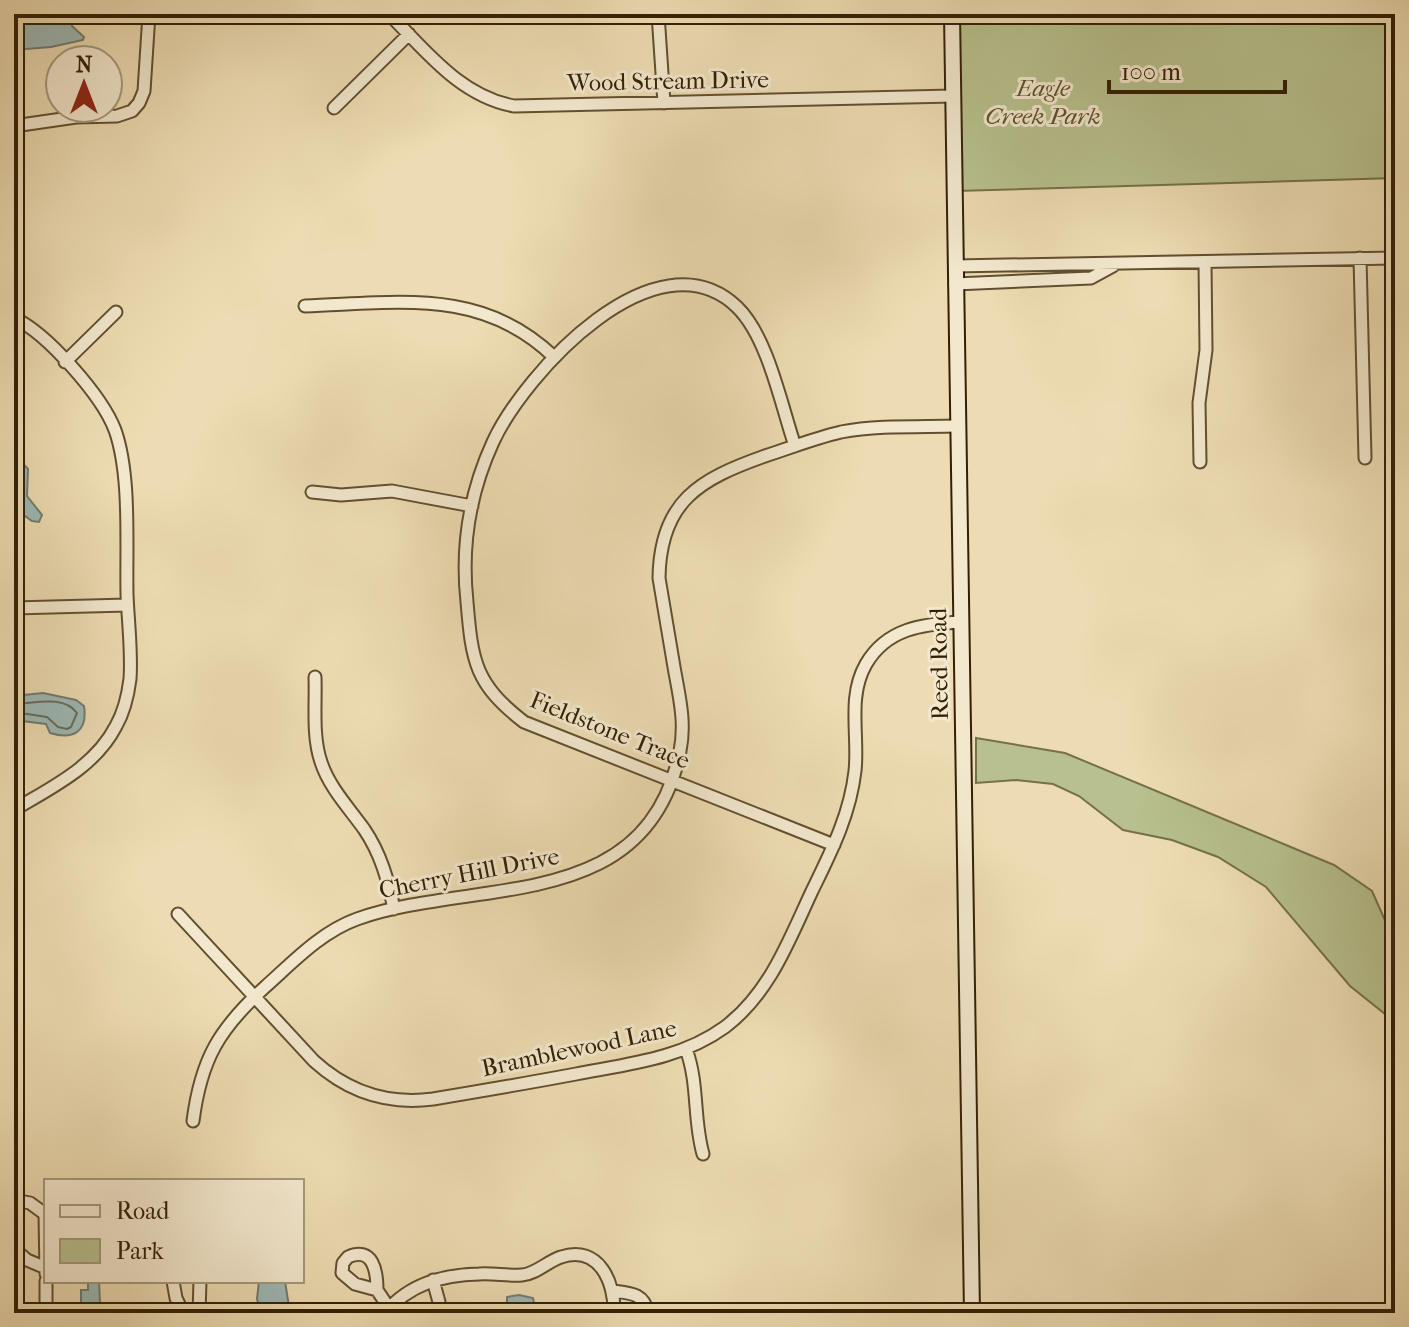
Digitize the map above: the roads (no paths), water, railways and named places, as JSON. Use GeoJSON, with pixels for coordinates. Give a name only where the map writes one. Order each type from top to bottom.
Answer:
{"type":"FeatureCollection","features":[{"type":"Feature","properties":{"kind":"main road","name":"Reed Road"},"geometry":{"type":"LineString","coordinates":[[952,14],[972,1313]]}},
{"type":"Feature","properties":{"kind":"street"},"geometry":{"type":"LineString","coordinates":[[14,126],[76,117],[117,116],[127,114],[136,107],[144,91],[149,14]]}},
{"type":"Feature","properties":{"kind":"street","name":"Wood Stream Drive"},"geometry":{"type":"LineString","coordinates":[[389,14],[459,83],[482,97],[503,104],[531,106],[953,96]]}},
{"type":"Feature","properties":{"kind":"street"},"geometry":{"type":"LineString","coordinates":[[658,14],[664,103]]}},
{"type":"Feature","properties":{"kind":"street"},"geometry":{"type":"LineString","coordinates":[[334,108],[409,34]]}},
{"type":"Feature","properties":{"kind":"street"},"geometry":{"type":"LineString","coordinates":[[1360,258],[1365,458]]}},
{"type":"Feature","properties":{"kind":"street"},"geometry":{"type":"LineString","coordinates":[[955,266],[1395,258]]}},
{"type":"Feature","properties":{"kind":"street"},"geometry":{"type":"LineString","coordinates":[[1200,462],[1199,403],[1206,358],[1205,262]]}},
{"type":"Feature","properties":{"kind":"street"},"geometry":{"type":"LineString","coordinates":[[955,284],[1091,278],[1117,264]]}},
{"type":"Feature","properties":{"kind":"street","name":"Fieldstone Trace"},"geometry":{"type":"LineString","coordinates":[[795,446],[758,333],[737,307],[714,293],[683,286],[650,291],[591,325],[554,357],[524,390],[498,432],[484,464],[472,506],[465,559],[470,639],[476,665],[491,694],[524,722],[834,845]]}},
{"type":"Feature","properties":{"kind":"street"},"geometry":{"type":"LineString","coordinates":[[305,306],[417,302],[460,306],[501,319],[529,336],[554,357]]}},
{"type":"Feature","properties":{"kind":"street"},"geometry":{"type":"LineString","coordinates":[[65,362],[116,312]]}},
{"type":"Feature","properties":{"kind":"street"},"geometry":{"type":"LineString","coordinates":[[14,318],[38,334],[99,400],[120,449],[124,472],[129,683],[117,725],[102,748],[82,766],[14,810]]}},
{"type":"Feature","properties":{"kind":"street","name":"Cherry Hill Drive"},"geometry":{"type":"LineString","coordinates":[[193,1121],[197,1089],[213,1047],[235,1016],[303,952],[326,935],[356,919],[394,909],[549,882],[582,873],[633,840],[661,805],[681,749],[683,722],[681,694],[659,578],[663,539],[677,509],[691,492],[723,471],[840,433],[867,428],[957,426]]}},
{"type":"Feature","properties":{"kind":"street"},"geometry":{"type":"LineString","coordinates":[[312,492],[341,495],[392,491],[472,506]]}},
{"type":"Feature","properties":{"kind":"street"},"geometry":{"type":"LineString","coordinates":[[14,608],[127,605]]}},
{"type":"Feature","properties":{"kind":"street","name":"Bramblewood Lane"},"geometry":{"type":"LineString","coordinates":[[178,914],[331,1076],[364,1093],[390,1100],[433,1099],[665,1057],[706,1040],[732,1021],[762,989],[779,962],[844,819],[855,765],[856,694],[867,663],[884,642],[903,631],[935,623],[961,622]]}},
{"type":"Feature","properties":{"kind":"street"},"geometry":{"type":"LineString","coordinates":[[315,677],[317,740],[321,762],[376,849],[394,909]]}},
{"type":"Feature","properties":{"kind":"street"},"geometry":{"type":"LineString","coordinates":[[686,1049],[696,1081],[698,1131],[703,1154]]}},
{"type":"Feature","properties":{"kind":"street"},"geometry":{"type":"LineString","coordinates":[[14,1200],[30,1203],[44,1213]]}},
{"type":"Feature","properties":{"kind":"street"},"geometry":{"type":"LineString","coordinates":[[14,1249],[27,1260],[44,1267]]}},
{"type":"Feature","properties":{"kind":"street"},"geometry":{"type":"LineString","coordinates":[[377,1290],[387,1311],[405,1294],[433,1280],[454,1275],[522,1275],[561,1257],[577,1255],[597,1262],[607,1275],[613,1291],[614,1313]]}},
{"type":"Feature","properties":{"kind":"street"},"geometry":{"type":"LineString","coordinates":[[433,1280],[439,1302],[438,1313]]}},
{"type":"Feature","properties":{"kind":"street"},"geometry":{"type":"LineString","coordinates":[[46,1283],[46,1313]]}},
{"type":"Feature","properties":{"kind":"street"},"geometry":{"type":"LineString","coordinates":[[173,1283],[183,1313]]}},
{"type":"Feature","properties":{"kind":"street"},"geometry":{"type":"LineString","coordinates":[[199,1313],[200,1283]]}},
{"type":"Feature","properties":{"kind":"street"},"geometry":{"type":"LineString","coordinates":[[613,1291],[636,1294],[645,1302],[648,1313]]}},
{"type":"Feature","properties":{"kind":"water"},"geometry":{"type":"Polygon","coordinates":[[[14,14],[71,14],[72,26],[84,37],[83,40],[65,44],[44,44],[44,48],[14,50],[14,14]]]}},
{"type":"Feature","properties":{"kind":"water"},"geometry":{"type":"Polygon","coordinates":[[[14,454],[28,469],[27,496],[42,515],[39,522],[32,521],[14,508],[14,454]]]}},
{"type":"Feature","properties":{"kind":"water"},"geometry":{"type":"Polygon","coordinates":[[[43,693],[76,700],[84,706],[84,722],[77,732],[58,735],[50,733],[46,724],[14,720],[14,696],[43,693]]]}},
{"type":"Feature","properties":{"kind":"water"},"geometry":{"type":"Polygon","coordinates":[[[88,1283],[99,1283],[100,1303],[81,1303],[81,1290],[88,1290],[88,1283]]]}},
{"type":"Feature","properties":{"kind":"water"},"geometry":{"type":"Polygon","coordinates":[[[259,1283],[285,1283],[290,1313],[261,1313],[257,1299],[259,1283]]]}},
{"type":"Feature","properties":{"kind":"water"},"geometry":{"type":"Polygon","coordinates":[[[519,1295],[533,1298],[536,1313],[507,1313],[507,1297],[519,1295]]]}},
{"type":"Feature","properties":{"kind":"park label","name":"Eagle Creek Park"},"geometry":{"type":"Point","coordinates":[1043,102]}}]}
